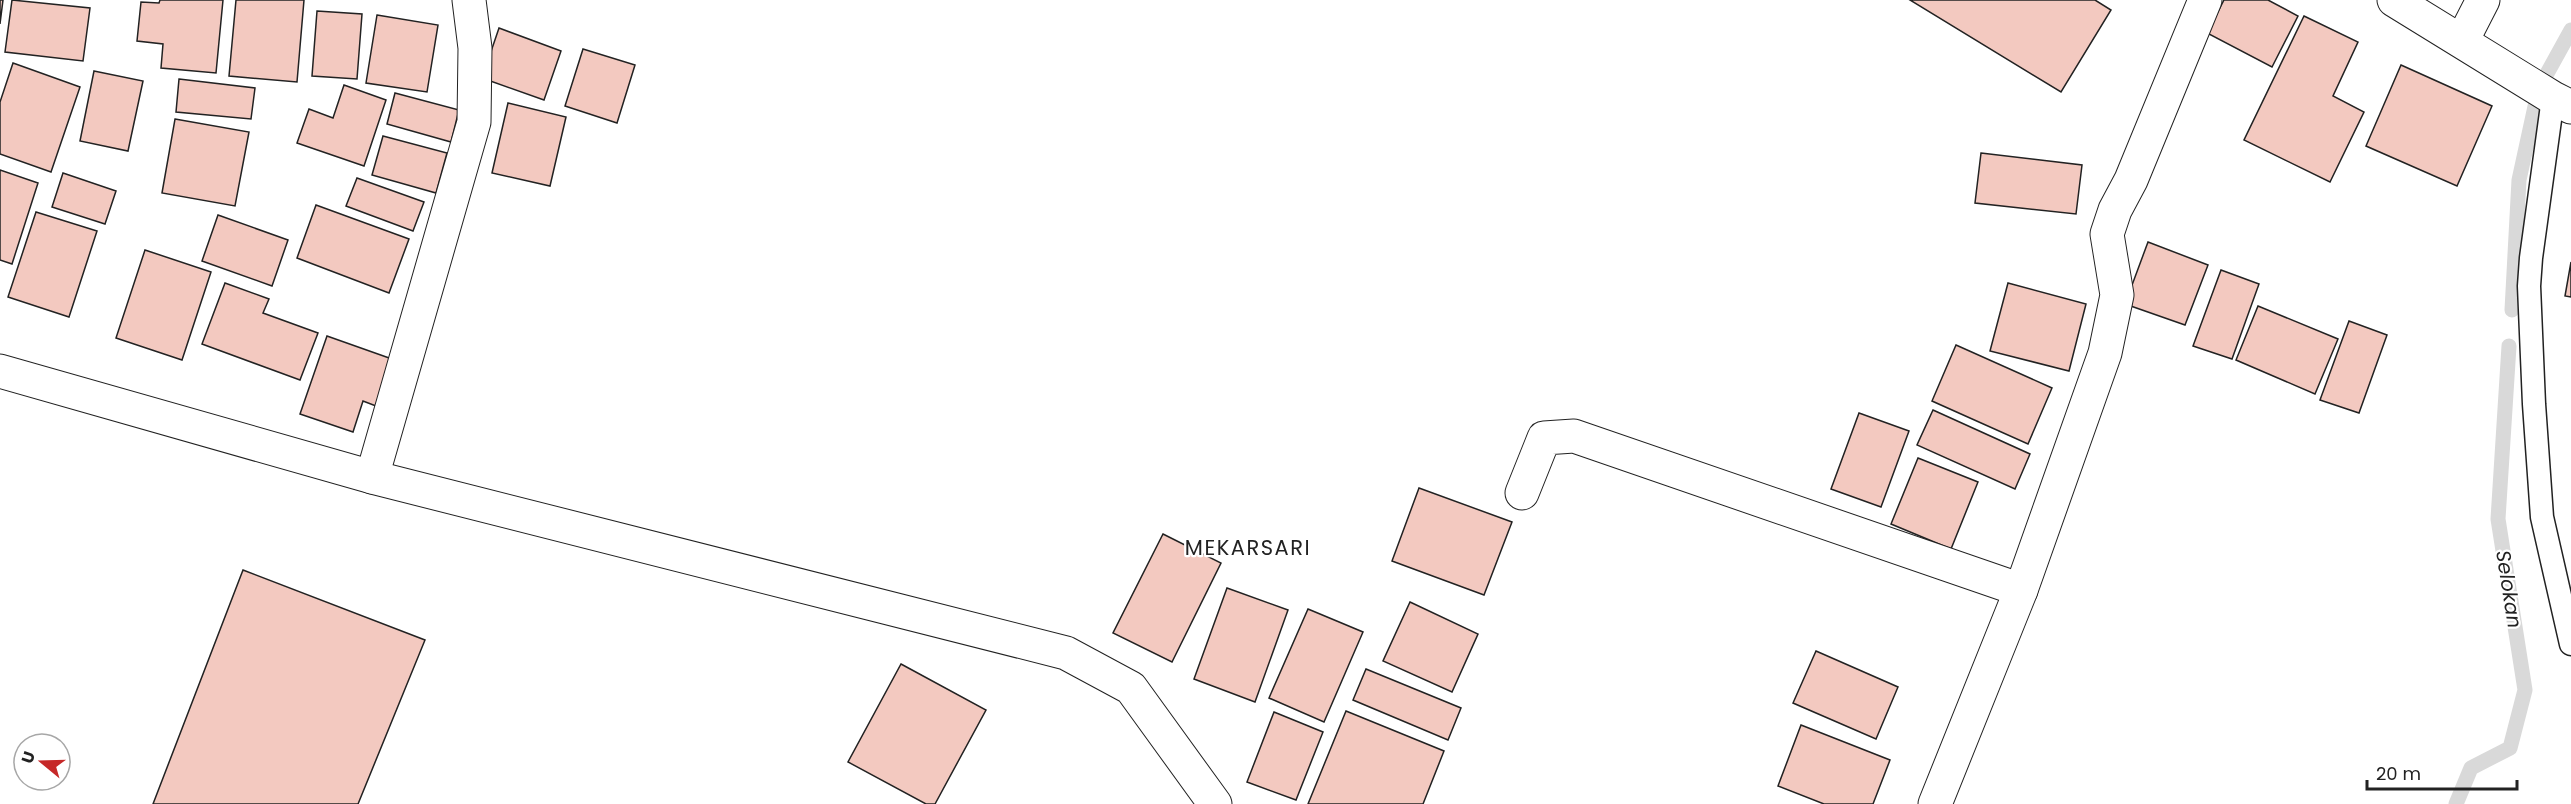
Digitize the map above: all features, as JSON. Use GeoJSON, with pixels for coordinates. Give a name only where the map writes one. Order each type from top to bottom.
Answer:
{"type":"FeatureCollection","features":[{"type":"Feature","properties":{"kind":"street"},"geometry":{"type":"LineString","coordinates":[[372,477],[474,122],[475,48],[469,0]]}},
{"type":"Feature","properties":{"kind":"street"},"geometry":{"type":"LineString","coordinates":[[1935,804],[2021,590],[2105,353],[2117,295],[2107,234],[2115,210],[2131,180],[2205,0]]}},
{"type":"Feature","properties":{"kind":"street"},"geometry":{"type":"LineString","coordinates":[[2394,0],[2548,94]]}},
{"type":"Feature","properties":{"kind":"street"},"geometry":{"type":"LineString","coordinates":[[2462,41],[2483,0]]}},
{"type":"Feature","properties":{"kind":"street"},"geometry":{"type":"LineString","coordinates":[[0,371],[372,477],[1066,653],[1131,688],[1215,804]]}},
{"type":"Feature","properties":{"kind":"street"},"geometry":{"type":"LineString","coordinates":[[1522,493],[1544,438],[1574,436],[2021,590]]}},
{"type":"Feature","properties":{"kind":"lane"},"geometry":{"type":"LineString","coordinates":[[2548,94],[2529,286],[2542,517],[2571,644]]}},
{"type":"Feature","properties":{"kind":"building"},"geometry":{"type":"Polygon","coordinates":[[[0,0],[3,0],[0,24],[0,0]]]}},
{"type":"Feature","properties":{"kind":"building"},"geometry":{"type":"Polygon","coordinates":[[[12,0],[90,8],[83,61],[5,52],[12,0]]]}},
{"type":"Feature","properties":{"kind":"building"},"geometry":{"type":"Polygon","coordinates":[[[160,0],[223,0],[216,73],[161,68],[163,44],[137,41],[141,2],[159,3],[160,0]]]}},
{"type":"Feature","properties":{"kind":"building"},"geometry":{"type":"Polygon","coordinates":[[[236,0],[304,0],[297,82],[229,76],[236,0]]]}},
{"type":"Feature","properties":{"kind":"building"},"geometry":{"type":"Polygon","coordinates":[[[1910,0],[2095,0],[2111,10],[2061,92],[1910,0]]]}},
{"type":"Feature","properties":{"kind":"building"},"geometry":{"type":"Polygon","coordinates":[[[2224,0],[2268,0],[2298,16],[2272,67],[2207,33],[2224,0]]]}},
{"type":"Feature","properties":{"kind":"building"},"geometry":{"type":"Polygon","coordinates":[[[317,11],[362,14],[357,79],[312,76],[317,11]]]}},
{"type":"Feature","properties":{"kind":"building"},"geometry":{"type":"Polygon","coordinates":[[[377,15],[438,25],[427,92],[366,83],[377,15]]]}},
{"type":"Feature","properties":{"kind":"building"},"geometry":{"type":"Polygon","coordinates":[[[2304,16],[2358,42],[2333,96],[2364,112],[2330,182],[2244,140],[2304,16]]]}},
{"type":"Feature","properties":{"kind":"building"},"geometry":{"type":"Polygon","coordinates":[[[499,28],[561,51],[544,100],[482,78],[499,28]]]}},
{"type":"Feature","properties":{"kind":"building"},"geometry":{"type":"Polygon","coordinates":[[[583,49],[635,65],[617,123],[565,106],[583,49]]]}},
{"type":"Feature","properties":{"kind":"building"},"geometry":{"type":"Polygon","coordinates":[[[13,63],[80,87],[51,172],[0,154],[0,102],[13,63]]]}},
{"type":"Feature","properties":{"kind":"building"},"geometry":{"type":"Polygon","coordinates":[[[2401,65],[2492,106],[2457,186],[2366,146],[2401,65]]]}},
{"type":"Feature","properties":{"kind":"building"},"geometry":{"type":"Polygon","coordinates":[[[94,71],[143,81],[128,151],[80,141],[94,71]]]}},
{"type":"Feature","properties":{"kind":"building"},"geometry":{"type":"Polygon","coordinates":[[[179,79],[255,88],[251,119],[176,112],[179,79]]]}},
{"type":"Feature","properties":{"kind":"building"},"geometry":{"type":"Polygon","coordinates":[[[344,85],[386,100],[364,166],[297,143],[309,109],[333,118],[344,85]]]}},
{"type":"Feature","properties":{"kind":"building"},"geometry":{"type":"Polygon","coordinates":[[[395,93],[459,110],[451,142],[387,124],[395,93]]]}},
{"type":"Feature","properties":{"kind":"building"},"geometry":{"type":"Polygon","coordinates":[[[508,103],[566,117],[550,186],[492,173],[508,103]]]}},
{"type":"Feature","properties":{"kind":"building"},"geometry":{"type":"Polygon","coordinates":[[[175,119],[249,132],[235,206],[162,193],[175,119]]]}},
{"type":"Feature","properties":{"kind":"building"},"geometry":{"type":"Polygon","coordinates":[[[383,136],[447,153],[436,193],[372,175],[383,136]]]}},
{"type":"Feature","properties":{"kind":"building"},"geometry":{"type":"Polygon","coordinates":[[[1981,153],[2082,165],[2076,214],[1975,203],[1981,153]]]}},
{"type":"Feature","properties":{"kind":"building"},"geometry":{"type":"Polygon","coordinates":[[[0,170],[38,183],[12,264],[0,260],[0,170]]]}},
{"type":"Feature","properties":{"kind":"building"},"geometry":{"type":"Polygon","coordinates":[[[63,173],[116,191],[105,224],[52,207],[63,173]]]}},
{"type":"Feature","properties":{"kind":"building"},"geometry":{"type":"Polygon","coordinates":[[[357,178],[424,202],[413,231],[346,206],[357,178]]]}},
{"type":"Feature","properties":{"kind":"building"},"geometry":{"type":"Polygon","coordinates":[[[316,205],[409,239],[389,293],[297,258],[316,205]]]}},
{"type":"Feature","properties":{"kind":"building"},"geometry":{"type":"Polygon","coordinates":[[[36,212],[97,231],[69,317],[8,297],[36,212]]]}},
{"type":"Feature","properties":{"kind":"building"},"geometry":{"type":"Polygon","coordinates":[[[218,215],[288,240],[272,286],[202,261],[218,215]]]}},
{"type":"Feature","properties":{"kind":"building"},"geometry":{"type":"Polygon","coordinates":[[[2148,242],[2208,265],[2185,325],[2125,304],[2148,242]]]}},
{"type":"Feature","properties":{"kind":"building"},"geometry":{"type":"Polygon","coordinates":[[[145,250],[211,272],[182,360],[116,338],[145,250]]]}},
{"type":"Feature","properties":{"kind":"building"},"geometry":{"type":"Polygon","coordinates":[[[2571,262],[2571,297],[2565,296],[2571,262]]]}},
{"type":"Feature","properties":{"kind":"building"},"geometry":{"type":"Polygon","coordinates":[[[2221,270],[2259,284],[2232,359],[2193,346],[2221,270]]]}},
{"type":"Feature","properties":{"kind":"building"},"geometry":{"type":"Polygon","coordinates":[[[225,283],[269,299],[263,313],[318,333],[300,380],[202,344],[225,283]]]}},
{"type":"Feature","properties":{"kind":"building"},"geometry":{"type":"Polygon","coordinates":[[[2008,283],[2086,304],[2069,371],[1990,351],[2008,283]]]}},
{"type":"Feature","properties":{"kind":"building"},"geometry":{"type":"Polygon","coordinates":[[[2258,306],[2338,339],[2315,394],[2236,360],[2258,306]]]}},
{"type":"Feature","properties":{"kind":"building"},"geometry":{"type":"Polygon","coordinates":[[[2349,321],[2387,335],[2359,413],[2320,400],[2349,321]]]}},
{"type":"Feature","properties":{"kind":"building"},"geometry":{"type":"Polygon","coordinates":[[[327,336],[392,359],[376,406],[363,401],[353,432],[300,414],[327,336]]]}},
{"type":"Feature","properties":{"kind":"building"},"geometry":{"type":"Polygon","coordinates":[[[1956,345],[2052,388],[2028,444],[1932,401],[1956,345]]]}},
{"type":"Feature","properties":{"kind":"building"},"geometry":{"type":"Polygon","coordinates":[[[1933,410],[2030,454],[2015,489],[1917,445],[1933,410]]]}},
{"type":"Feature","properties":{"kind":"building"},"geometry":{"type":"Polygon","coordinates":[[[1859,413],[1909,431],[1881,507],[1831,489],[1859,413]]]}},
{"type":"Feature","properties":{"kind":"building"},"geometry":{"type":"Polygon","coordinates":[[[1918,458],[1978,482],[1951,549],[1891,524],[1918,458]]]}},
{"type":"Feature","properties":{"kind":"building"},"geometry":{"type":"Polygon","coordinates":[[[1419,488],[1512,522],[1484,595],[1392,561],[1419,488]]]}},
{"type":"Feature","properties":{"kind":"building"},"geometry":{"type":"Polygon","coordinates":[[[1163,534],[1221,563],[1172,662],[1113,633],[1163,534]]]}},
{"type":"Feature","properties":{"kind":"building"},"geometry":{"type":"Polygon","coordinates":[[[243,570],[425,640],[358,804],[153,804],[243,570]]]}},
{"type":"Feature","properties":{"kind":"building"},"geometry":{"type":"Polygon","coordinates":[[[1227,588],[1288,610],[1255,702],[1194,679],[1227,588]]]}},
{"type":"Feature","properties":{"kind":"building"},"geometry":{"type":"Polygon","coordinates":[[[1410,602],[1478,634],[1452,692],[1383,661],[1410,602]]]}},
{"type":"Feature","properties":{"kind":"building"},"geometry":{"type":"Polygon","coordinates":[[[1308,609],[1363,632],[1324,722],[1269,698],[1308,609]]]}},
{"type":"Feature","properties":{"kind":"building"},"geometry":{"type":"Polygon","coordinates":[[[1816,651],[1898,687],[1876,739],[1793,703],[1816,651]]]}},
{"type":"Feature","properties":{"kind":"building"},"geometry":{"type":"Polygon","coordinates":[[[901,664],[986,710],[935,804],[926,804],[848,762],[901,664]]]}},
{"type":"Feature","properties":{"kind":"building"},"geometry":{"type":"Polygon","coordinates":[[[1366,669],[1461,708],[1448,740],[1353,700],[1366,669]]]}},
{"type":"Feature","properties":{"kind":"building"},"geometry":{"type":"Polygon","coordinates":[[[1346,711],[1444,751],[1423,804],[1308,804],[1346,711]]]}},
{"type":"Feature","properties":{"kind":"building"},"geometry":{"type":"Polygon","coordinates":[[[1274,712],[1323,732],[1296,800],[1247,782],[1274,712]]]}},
{"type":"Feature","properties":{"kind":"building"},"geometry":{"type":"Polygon","coordinates":[[[1801,725],[1890,760],[1873,804],[1824,804],[1778,786],[1801,725]]]}},
{"type":"Feature","properties":{"kind":"waterway","name":"Selokan"},"geometry":{"type":"LineString","coordinates":[[2512,310],[2519,180],[2539,88],[2571,30]]}},
{"type":"Feature","properties":{"kind":"waterway","name":"Selokan"},"geometry":{"type":"LineString","coordinates":[[2456,804],[2471,768],[2510,748],[2525,690],[2498,519],[2509,346]]}},
{"type":"Feature","properties":{"kind":"district","name":"MEKARSARI"},"geometry":{"type":"Point","coordinates":[1248,548]}}]}
